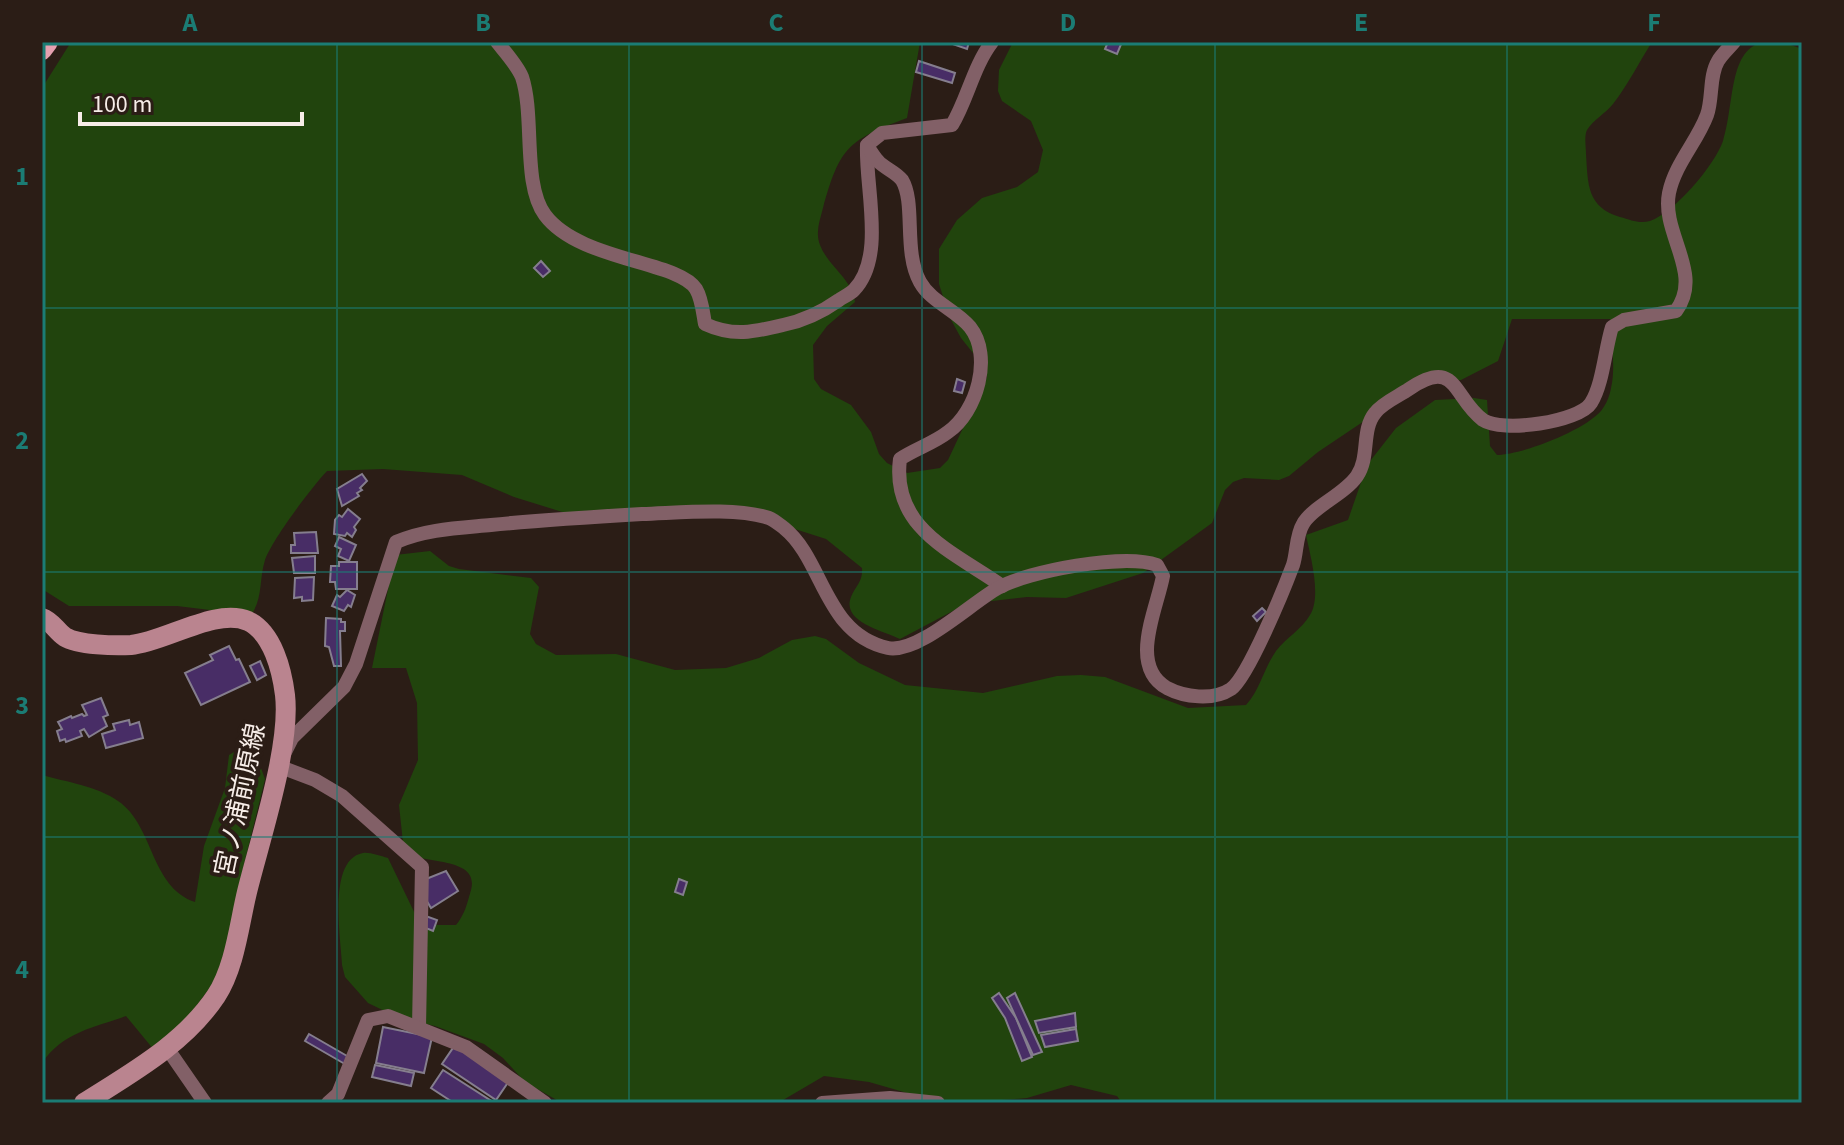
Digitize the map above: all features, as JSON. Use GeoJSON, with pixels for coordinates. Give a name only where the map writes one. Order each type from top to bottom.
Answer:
{"type":"FeatureCollection","features":[{"type":"Feature","properties":{"kind":"main road"},"geometry":{"type":"LineString","coordinates":[[42,50],[48,42]]}},
{"type":"Feature","properties":{"kind":"main road","name":"宮ノ浦前原線"},"geometry":{"type":"LineString","coordinates":[[42,618],[47,619],[66,638],[101,645],[132,645],[201,623],[229,619],[248,621],[263,633],[274,651],[285,698],[278,766],[230,963],[216,995],[167,1048],[84,1103]]}},
{"type":"Feature","properties":{"kind":"street"},"geometry":{"type":"LineString","coordinates":[[497,42],[521,74],[528,104],[536,194],[544,214],[567,237],[674,275],[695,286],[705,324],[723,333],[758,331],[797,322],[826,309],[855,289],[866,267],[872,239],[867,145],[882,133],[952,125],[961,110],[974,73],[992,42]]}},
{"type":"Feature","properties":{"kind":"street"},"geometry":{"type":"LineString","coordinates":[[419,1027],[422,867],[375,829],[342,796],[315,780],[278,766],[292,738],[344,687],[356,664],[396,542],[412,535],[443,529],[561,518],[697,512],[771,519],[787,530],[798,543],[830,602],[850,627],[873,642],[890,648],[918,643],[1002,586],[1081,564],[1142,560],[1157,565],[1163,576],[1150,627],[1148,668],[1159,683],[1177,693],[1214,696],[1230,691],[1249,663],[1293,563],[1303,523],[1347,489],[1359,474],[1366,458],[1369,426],[1375,412],[1426,377],[1438,376],[1450,380],[1473,410],[1495,425],[1538,423],[1583,413],[1592,402],[1612,327],[1624,320],[1676,311],[1687,289],[1670,214],[1669,194],[1677,172],[1706,118],[1717,61],[1734,42]]}},
{"type":"Feature","properties":{"kind":"street"},"geometry":{"type":"LineString","coordinates":[[867,145],[877,160],[901,180],[907,198],[912,264],[921,286],[960,316],[973,331],[980,351],[979,380],[965,412],[950,431],[900,459],[898,479],[902,499],[913,519],[930,536],[1002,586]]}},
{"type":"Feature","properties":{"kind":"street"},"geometry":{"type":"LineString","coordinates":[[328,1103],[338,1094],[368,1020],[388,1016],[466,1047],[545,1103]]}},
{"type":"Feature","properties":{"kind":"street"},"geometry":{"type":"LineString","coordinates":[[167,1048],[205,1103]]}},
{"type":"Feature","properties":{"kind":"street"},"geometry":{"type":"LineString","coordinates":[[822,1103],[890,1098],[938,1103]]}},
{"type":"Feature","properties":{"kind":"green space"},"geometry":{"type":"Polygon","coordinates":[[[71,42],[920,42],[907,118],[859,140],[842,158],[829,187],[818,226],[819,240],[824,253],[850,287],[855,302],[827,326],[813,345],[814,379],[821,389],[851,405],[871,432],[879,454],[887,463],[907,473],[940,468],[948,460],[987,377],[950,318],[939,284],[939,249],[957,220],[982,198],[1017,187],[1038,172],[1043,150],[1031,121],[1002,101],[998,91],[999,70],[1013,42],[1652,42],[1618,97],[1590,126],[1585,138],[1589,185],[1595,201],[1609,213],[1642,222],[1650,221],[1671,208],[1711,163],[1723,141],[1738,66],[1746,52],[1758,44],[1777,42],[1802,49],[1802,1103],[1122,1103],[1117,1096],[1071,1085],[1027,1098],[977,1102],[928,1099],[869,1082],[824,1076],[778,1103],[562,1103],[525,1082],[503,1058],[484,1044],[435,1026],[399,1018],[368,1003],[345,977],[342,965],[340,884],[344,870],[352,859],[363,853],[388,858],[419,922],[456,925],[464,913],[471,890],[471,879],[459,866],[404,852],[399,805],[418,760],[417,703],[406,668],[372,668],[395,555],[430,551],[449,566],[459,569],[531,578],[539,587],[530,634],[536,644],[556,655],[616,654],[675,670],[726,668],[759,658],[792,640],[815,636],[826,639],[859,663],[905,685],[983,693],[1057,676],[1081,675],[1105,677],[1188,708],[1246,705],[1276,651],[1303,625],[1313,607],[1314,575],[1306,535],[1348,520],[1367,465],[1396,428],[1435,400],[1474,398],[1487,400],[1490,446],[1497,455],[1522,451],[1581,426],[1603,409],[1609,397],[1613,371],[1610,319],[1512,319],[1498,361],[1461,380],[1429,383],[1388,405],[1318,452],[1289,476],[1279,480],[1244,478],[1233,482],[1225,490],[1212,523],[1143,573],[1066,598],[1027,597],[966,604],[900,639],[866,624],[852,613],[851,597],[862,568],[826,539],[751,515],[572,515],[514,497],[462,475],[383,469],[327,471],[269,551],[259,596],[251,615],[177,606],[69,606],[42,589],[42,88],[71,42]]]}},
{"type":"Feature","properties":{"kind":"green space"},"geometry":{"type":"Polygon","coordinates":[[[250,748],[265,779],[241,877],[229,962],[159,1056],[126,1016],[69,1038],[42,1063],[42,775],[91,788],[118,801],[139,825],[169,883],[195,902],[204,846],[225,788],[229,755],[239,749],[250,748]]]}},
{"type":"Feature","properties":{"kind":"building"},"geometry":{"type":"Polygon","coordinates":[[[947,42],[969,42],[967,49],[947,42]]]}},
{"type":"Feature","properties":{"kind":"building"},"geometry":{"type":"Polygon","coordinates":[[[1108,42],[1122,42],[1117,54],[1105,49],[1108,42]]]}},
{"type":"Feature","properties":{"kind":"building"},"geometry":{"type":"Polygon","coordinates":[[[919,61],[955,73],[952,83],[916,72],[919,61]]]}},
{"type":"Feature","properties":{"kind":"building"},"geometry":{"type":"Polygon","coordinates":[[[541,261],[550,271],[543,277],[534,268],[541,261]]]}},
{"type":"Feature","properties":{"kind":"building"},"geometry":{"type":"Polygon","coordinates":[[[957,379],[965,382],[962,393],[954,391],[957,379]]]}},
{"type":"Feature","properties":{"kind":"building"},"geometry":{"type":"Polygon","coordinates":[[[362,474],[367,481],[357,493],[359,496],[342,506],[337,489],[362,474]]]}},
{"type":"Feature","properties":{"kind":"building"},"geometry":{"type":"Polygon","coordinates":[[[348,509],[360,519],[354,527],[356,530],[352,537],[347,533],[345,536],[334,534],[335,520],[348,509]]]}},
{"type":"Feature","properties":{"kind":"building"},"geometry":{"type":"Polygon","coordinates":[[[316,532],[318,553],[291,553],[291,545],[295,545],[294,533],[316,532]]]}},
{"type":"Feature","properties":{"kind":"building"},"geometry":{"type":"Polygon","coordinates":[[[339,537],[356,545],[349,561],[338,556],[341,549],[335,546],[339,537]]]}},
{"type":"Feature","properties":{"kind":"building"},"geometry":{"type":"Polygon","coordinates":[[[315,556],[315,573],[294,573],[292,558],[315,556]]]}},
{"type":"Feature","properties":{"kind":"building"},"geometry":{"type":"Polygon","coordinates":[[[339,562],[357,562],[357,589],[336,589],[335,582],[330,582],[331,566],[339,566],[339,562]]]}},
{"type":"Feature","properties":{"kind":"building"},"geometry":{"type":"Polygon","coordinates":[[[314,577],[313,600],[294,598],[295,578],[314,577]]]}},
{"type":"Feature","properties":{"kind":"building"},"geometry":{"type":"Polygon","coordinates":[[[347,590],[355,595],[351,607],[348,605],[344,611],[332,606],[337,595],[340,597],[347,590]]]}},
{"type":"Feature","properties":{"kind":"building"},"geometry":{"type":"Polygon","coordinates":[[[1262,608],[1266,612],[1257,621],[1253,616],[1262,608]]]}},
{"type":"Feature","properties":{"kind":"building"},"geometry":{"type":"Polygon","coordinates":[[[326,618],[345,622],[345,631],[340,631],[341,666],[334,666],[329,647],[325,646],[326,618]]]}},
{"type":"Feature","properties":{"kind":"building"},"geometry":{"type":"Polygon","coordinates":[[[229,646],[250,682],[201,705],[185,673],[213,660],[210,655],[229,646]]]}},
{"type":"Feature","properties":{"kind":"building"},"geometry":{"type":"Polygon","coordinates":[[[260,661],[266,675],[257,680],[250,666],[260,661]]]}},
{"type":"Feature","properties":{"kind":"building"},"geometry":{"type":"Polygon","coordinates":[[[101,698],[108,715],[103,717],[107,726],[89,737],[84,729],[80,731],[82,736],[60,741],[57,731],[62,729],[58,722],[71,716],[87,715],[82,705],[101,698]]]}},
{"type":"Feature","properties":{"kind":"building"},"geometry":{"type":"Polygon","coordinates":[[[129,720],[130,725],[139,722],[143,738],[106,748],[102,734],[115,730],[113,724],[129,720]]]}},
{"type":"Feature","properties":{"kind":"building"},"geometry":{"type":"Polygon","coordinates":[[[446,871],[458,891],[431,908],[419,888],[421,881],[446,871]]]}},
{"type":"Feature","properties":{"kind":"building"},"geometry":{"type":"Polygon","coordinates":[[[679,879],[687,882],[683,895],[675,892],[679,879]]]}},
{"type":"Feature","properties":{"kind":"building"},"geometry":{"type":"Polygon","coordinates":[[[420,914],[437,920],[433,931],[416,924],[420,914]]]}},
{"type":"Feature","properties":{"kind":"building"},"geometry":{"type":"Polygon","coordinates":[[[999,993],[1016,1018],[1032,1057],[1022,1061],[1005,1018],[992,998],[999,993]]]}},
{"type":"Feature","properties":{"kind":"building"},"geometry":{"type":"Polygon","coordinates":[[[1015,993],[1042,1052],[1033,1055],[1007,998],[1015,993]]]}},
{"type":"Feature","properties":{"kind":"building"},"geometry":{"type":"Polygon","coordinates":[[[1075,1013],[1076,1027],[1039,1033],[1035,1021],[1075,1013]]]}},
{"type":"Feature","properties":{"kind":"building"},"geometry":{"type":"Polygon","coordinates":[[[383,1027],[432,1037],[424,1073],[376,1063],[383,1027]]]}},
{"type":"Feature","properties":{"kind":"building"},"geometry":{"type":"Polygon","coordinates":[[[1076,1029],[1078,1041],[1045,1047],[1041,1035],[1076,1029]]]}},
{"type":"Feature","properties":{"kind":"building"},"geometry":{"type":"Polygon","coordinates":[[[309,1034],[354,1060],[350,1067],[305,1041],[309,1034]]]}},
{"type":"Feature","properties":{"kind":"building"},"geometry":{"type":"Polygon","coordinates":[[[455,1045],[509,1081],[496,1100],[442,1064],[455,1045]]]}},
{"type":"Feature","properties":{"kind":"building"},"geometry":{"type":"Polygon","coordinates":[[[375,1065],[414,1073],[411,1086],[372,1077],[375,1065]]]}},
{"type":"Feature","properties":{"kind":"building"},"geometry":{"type":"Polygon","coordinates":[[[443,1070],[493,1102],[454,1103],[431,1088],[443,1070]]]}}]}
